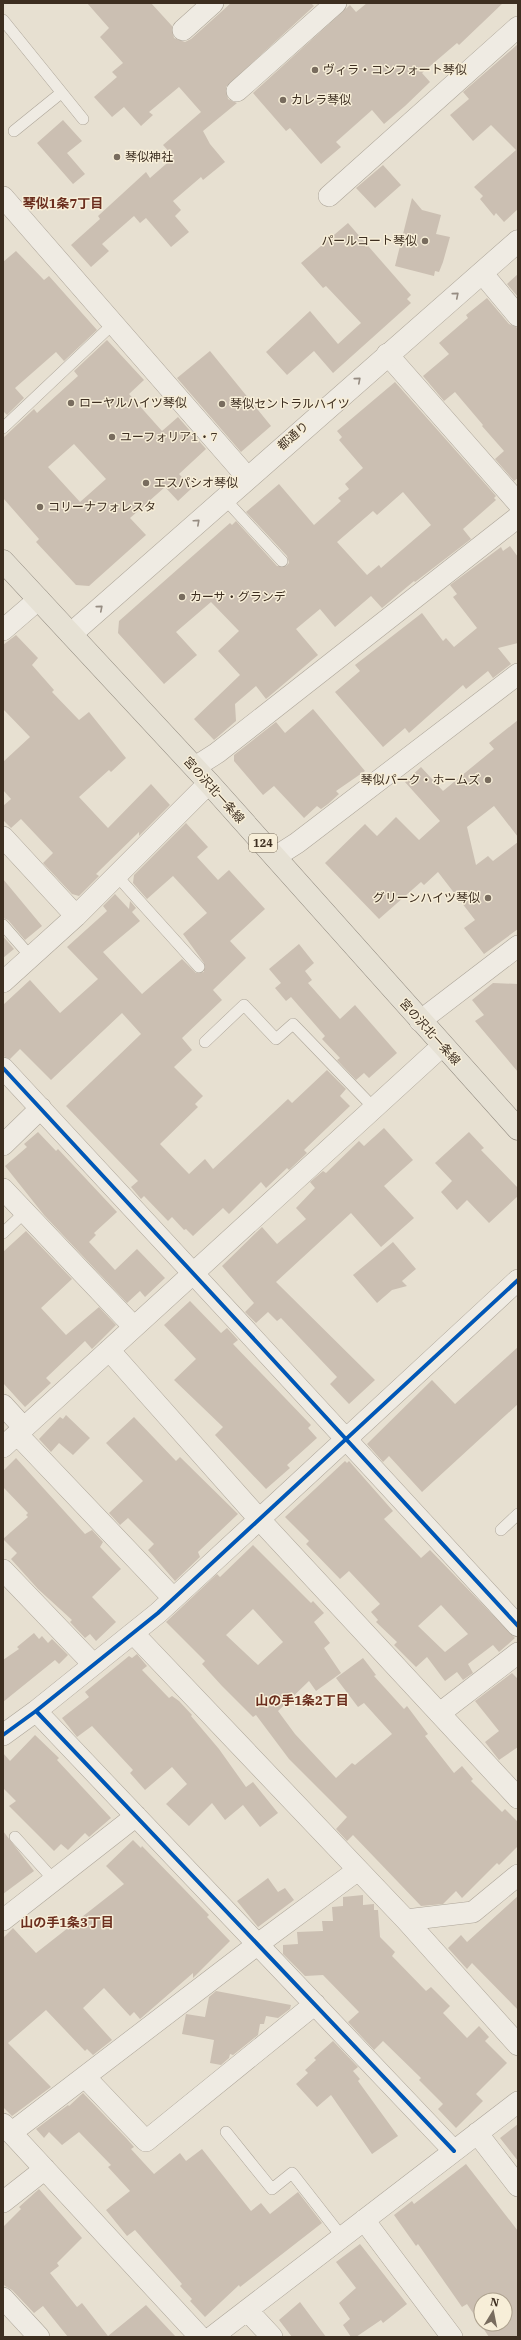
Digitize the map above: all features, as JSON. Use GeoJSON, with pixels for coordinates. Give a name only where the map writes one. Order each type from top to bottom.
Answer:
{"type":"FeatureCollection","features":[{"type":"Feature","properties":{"kind":"main road","name":"宮の沢北一条線"},"geometry":{"type":"LineString","coordinates":[[3,561],[209,783],[442,1046],[518,1129]]}},
{"type":"Feature","properties":{"kind":"street"},"geometry":{"type":"LineString","coordinates":[[183,30],[213,3]]}},
{"type":"Feature","properties":{"kind":"street"},"geometry":{"type":"LineString","coordinates":[[237,91],[336,3]]}},
{"type":"Feature","properties":{"kind":"street"},"geometry":{"type":"LineString","coordinates":[[329,196],[518,28]]}},
{"type":"Feature","properties":{"kind":"street"},"geometry":{"type":"LineString","coordinates":[[3,197],[247,477]]}},
{"type":"Feature","properties":{"kind":"street","name":"都通り"},"geometry":{"type":"LineString","coordinates":[[71,634],[247,477],[518,241]]}},
{"type":"Feature","properties":{"kind":"street"},"geometry":{"type":"LineString","coordinates":[[482,273],[518,316]]}},
{"type":"Feature","properties":{"kind":"street"},"geometry":{"type":"LineString","coordinates":[[387,354],[518,503]]}},
{"type":"Feature","properties":{"kind":"street"},"geometry":{"type":"LineString","coordinates":[[194,767],[217,753],[518,517]]}},
{"type":"Feature","properties":{"kind":"street"},"geometry":{"type":"LineString","coordinates":[[3,630],[39,599]]}},
{"type":"Feature","properties":{"kind":"street"},"geometry":{"type":"LineString","coordinates":[[274,857],[297,843],[518,674]]}},
{"type":"Feature","properties":{"kind":"street"},"geometry":{"type":"LineString","coordinates":[[3,982],[76,916],[209,783]]}},
{"type":"Feature","properties":{"kind":"street"},"geometry":{"type":"LineString","coordinates":[[3,837],[76,916]]}},
{"type":"Feature","properties":{"kind":"street"},"geometry":{"type":"LineString","coordinates":[[420,1021],[518,946]]}},
{"type":"Feature","properties":{"kind":"street"},"geometry":{"type":"LineString","coordinates":[[15,1437],[442,1046]]}},
{"type":"Feature","properties":{"kind":"street"},"geometry":{"type":"LineString","coordinates":[[3,1068],[195,1272],[345,1439],[518,1626]]}},
{"type":"Feature","properties":{"kind":"street"},"geometry":{"type":"LineString","coordinates":[[3,1145],[41,1108]]}},
{"type":"Feature","properties":{"kind":"street"},"geometry":{"type":"LineString","coordinates":[[3,1189],[24,1213],[134,1327]]}},
{"type":"Feature","properties":{"kind":"street"},"geometry":{"type":"LineString","coordinates":[[3,1734],[36,1711],[133,1633],[173,1598],[260,1520],[345,1439],[518,1280]]}},
{"type":"Feature","properties":{"kind":"street"},"geometry":{"type":"LineString","coordinates":[[109,1350],[260,1520],[518,1798]]}},
{"type":"Feature","properties":{"kind":"street"},"geometry":{"type":"LineString","coordinates":[[3,1405],[15,1437],[173,1598]]}},
{"type":"Feature","properties":{"kind":"street"},"geometry":{"type":"LineString","coordinates":[[3,1570],[93,1664]]}},
{"type":"Feature","properties":{"kind":"street"},"geometry":{"type":"LineString","coordinates":[[133,1633],[406,1920],[518,2045]]}},
{"type":"Feature","properties":{"kind":"street"},"geometry":{"type":"LineString","coordinates":[[440,1713],[518,1653]]}},
{"type":"Feature","properties":{"kind":"street"},"geometry":{"type":"LineString","coordinates":[[36,1711],[454,2151]]}},
{"type":"Feature","properties":{"kind":"street"},"geometry":{"type":"LineString","coordinates":[[4,1917],[136,1816]]}},
{"type":"Feature","properties":{"kind":"street"},"geometry":{"type":"LineString","coordinates":[[200,2337],[7,2129],[85,2077],[258,1944],[358,1870]]}},
{"type":"Feature","properties":{"kind":"street"},"geometry":{"type":"LineString","coordinates":[[406,1920],[473,1912],[518,1876]]}},
{"type":"Feature","properties":{"kind":"street"},"geometry":{"type":"LineString","coordinates":[[85,2077],[146,2141],[315,2004]]}},
{"type":"Feature","properties":{"kind":"street"},"geometry":{"type":"LineString","coordinates":[[212,2337],[518,2102]]}},
{"type":"Feature","properties":{"kind":"street"},"geometry":{"type":"LineString","coordinates":[[477,2133],[518,2186]]}},
{"type":"Feature","properties":{"kind":"street"},"geometry":{"type":"LineString","coordinates":[[3,2202],[45,2169]]}},
{"type":"Feature","properties":{"kind":"street"},"geometry":{"type":"LineString","coordinates":[[364,2220],[452,2337]]}},
{"type":"Feature","properties":{"kind":"street"},"geometry":{"type":"LineString","coordinates":[[3,2298],[39,2337]]}},
{"type":"Feature","properties":{"kind":"street"},"geometry":{"type":"LineString","coordinates":[[247,2310],[272,2337]]}},
{"type":"Feature","properties":{"kind":"lane"},"geometry":{"type":"LineString","coordinates":[[3,20],[82,119]]}},
{"type":"Feature","properties":{"kind":"lane"},"geometry":{"type":"LineString","coordinates":[[14,131],[61,93]]}},
{"type":"Feature","properties":{"kind":"lane"},"geometry":{"type":"LineString","coordinates":[[3,428],[113,324]]}},
{"type":"Feature","properties":{"kind":"lane"},"geometry":{"type":"LineString","coordinates":[[224,498],[282,561]]}},
{"type":"Feature","properties":{"kind":"lane"},"geometry":{"type":"LineString","coordinates":[[117,876],[199,967]]}},
{"type":"Feature","properties":{"kind":"lane"},"geometry":{"type":"LineString","coordinates":[[3,925],[30,957]]}},
{"type":"Feature","properties":{"kind":"lane"},"geometry":{"type":"LineString","coordinates":[[205,1042],[244,1005],[276,1039],[293,1024],[373,1108]]}},
{"type":"Feature","properties":{"kind":"lane"},"geometry":{"type":"LineString","coordinates":[[3,1233],[24,1213]]}},
{"type":"Feature","properties":{"kind":"lane"},"geometry":{"type":"LineString","coordinates":[[501,1530],[518,1514]]}},
{"type":"Feature","properties":{"kind":"lane"},"geometry":{"type":"LineString","coordinates":[[15,1837],[54,1880]]}},
{"type":"Feature","properties":{"kind":"lane"},"geometry":{"type":"LineString","coordinates":[[226,2132],[272,2189],[292,2173],[342,2237]]}},
{"type":"Feature","properties":{"kind":"building"},"geometry":{"type":"Polygon","coordinates":[[[87,3],[151,3],[172,26],[174,38],[185,42],[191,39],[231,3],[311,3],[314,6],[226,87],[228,99],[237,103],[203,131],[210,144],[225,162],[203,180],[201,177],[173,201],[181,210],[175,216],[189,232],[171,247],[146,218],[140,223],[134,216],[102,244],[109,251],[91,267],[71,245],[100,219],[98,216],[146,172],[150,178],[174,157],[163,145],[201,112],[179,87],[149,112],[153,115],[141,126],[124,107],[112,117],[94,97],[117,77],[112,72],[123,63],[100,37],[109,28],[87,3]]]}},
{"type":"Feature","properties":{"kind":"building"},"geometry":{"type":"Polygon","coordinates":[[[367,3],[503,3],[459,45],[457,43],[422,73],[430,82],[405,106],[384,124],[372,110],[336,142],[341,147],[321,164],[290,128],[286,131],[253,93],[350,5],[356,12],[367,3]]]}},
{"type":"Feature","properties":{"kind":"building"},"geometry":{"type":"Polygon","coordinates":[[[518,44],[518,209],[504,222],[496,213],[494,216],[480,199],[483,196],[474,187],[516,150],[491,125],[473,141],[450,115],[469,99],[463,92],[518,44]]]}},
{"type":"Feature","properties":{"kind":"building"},"geometry":{"type":"Polygon","coordinates":[[[63,120],[82,141],[67,153],[85,174],[73,184],[37,143],[63,120]]]}},
{"type":"Feature","properties":{"kind":"building"},"geometry":{"type":"Polygon","coordinates":[[[383,165],[401,185],[375,208],[356,188],[383,165]]]}},
{"type":"Feature","properties":{"kind":"building","name":"パールコート琴似"},"geometry":{"type":"Polygon","coordinates":[[[412,198],[422,210],[441,215],[436,234],[450,237],[439,272],[435,271],[434,276],[395,266],[412,198]]]}},
{"type":"Feature","properties":{"kind":"building"},"geometry":{"type":"Polygon","coordinates":[[[348,223],[411,295],[407,299],[411,303],[333,373],[314,351],[287,375],[266,352],[310,311],[338,344],[361,323],[326,286],[323,288],[301,263],[348,223]]]}},
{"type":"Feature","properties":{"kind":"building"},"geometry":{"type":"Polygon","coordinates":[[[16,251],[44,280],[49,276],[97,330],[64,361],[56,352],[15,388],[24,398],[7,415],[3,411],[3,262],[16,251]]]}},
{"type":"Feature","properties":{"kind":"building"},"geometry":{"type":"Polygon","coordinates":[[[518,274],[518,297],[507,284],[518,274]]]}},
{"type":"Feature","properties":{"kind":"building"},"geometry":{"type":"Polygon","coordinates":[[[487,298],[509,324],[518,328],[518,478],[514,481],[495,459],[504,451],[455,392],[444,401],[423,376],[449,354],[439,343],[468,318],[466,315],[487,298]]]}},
{"type":"Feature","properties":{"kind":"building"},"geometry":{"type":"Polygon","coordinates":[[[107,340],[144,380],[129,394],[162,431],[178,417],[206,449],[179,474],[192,488],[178,501],[165,487],[130,518],[146,535],[89,586],[76,585],[36,542],[39,539],[3,498],[3,438],[34,409],[37,413],[78,376],[74,371],[107,340]],[[74,444],[48,467],[80,502],[106,479],[74,444]]]}},
{"type":"Feature","properties":{"kind":"building","name":"琴似セントラルハイツ"},"geometry":{"type":"Polygon","coordinates":[[[210,351],[271,426],[241,452],[177,378],[210,351]]]}},
{"type":"Feature","properties":{"kind":"building"},"geometry":{"type":"Polygon","coordinates":[[[395,382],[496,496],[494,498],[496,500],[463,529],[471,539],[415,582],[414,581],[382,608],[371,596],[335,627],[320,609],[296,629],[318,655],[266,699],[256,686],[235,704],[236,721],[214,740],[194,719],[240,675],[218,651],[239,631],[211,602],[176,632],[197,655],[164,684],[118,633],[119,621],[230,523],[232,525],[236,521],[277,566],[286,566],[289,563],[287,556],[246,512],[279,484],[314,525],[341,501],[338,498],[349,489],[345,484],[363,468],[339,440],[342,437],[337,431],[395,382]],[[403,492],[377,515],[373,511],[337,542],[367,575],[379,565],[381,568],[431,525],[403,492]]]}},
{"type":"Feature","properties":{"kind":"building"},"geometry":{"type":"Polygon","coordinates":[[[510,546],[518,557],[518,643],[498,648],[511,664],[493,678],[488,671],[466,689],[463,685],[409,733],[405,728],[383,747],[335,692],[360,671],[355,665],[422,613],[443,641],[446,638],[454,647],[477,628],[453,597],[457,594],[450,585],[501,547],[503,551],[510,546]]]}},
{"type":"Feature","properties":{"kind":"building"},"geometry":{"type":"Polygon","coordinates":[[[16,635],[38,658],[32,665],[54,690],[52,692],[79,720],[89,712],[126,758],[111,772],[109,770],[79,797],[108,828],[151,784],[170,805],[139,836],[139,832],[96,874],[99,876],[79,896],[72,894],[43,863],[53,853],[21,819],[11,828],[3,820],[3,806],[11,799],[3,790],[3,762],[30,737],[3,709],[3,645],[16,635]]]}},
{"type":"Feature","properties":{"kind":"building"},"geometry":{"type":"Polygon","coordinates":[[[313,709],[365,771],[336,791],[339,794],[328,804],[321,809],[317,806],[304,818],[274,786],[263,795],[234,761],[234,755],[276,722],[285,733],[313,709]]]}},
{"type":"Feature","properties":{"kind":"building"},"geometry":{"type":"Polygon","coordinates":[[[518,720],[518,837],[494,806],[467,827],[476,865],[488,856],[493,861],[518,842],[518,929],[484,954],[464,928],[475,920],[438,872],[424,885],[421,882],[379,919],[325,863],[365,824],[377,836],[396,817],[419,840],[440,821],[405,782],[421,767],[443,791],[494,749],[489,743],[518,720]]]}},
{"type":"Feature","properties":{"kind":"building"},"geometry":{"type":"Polygon","coordinates":[[[186,823],[208,847],[197,857],[218,880],[229,870],[265,909],[230,941],[246,958],[213,990],[222,1000],[182,1038],[192,1050],[174,1067],[203,1096],[195,1104],[198,1107],[160,1144],[189,1174],[205,1159],[213,1169],[288,1099],[292,1103],[327,1070],[346,1089],[340,1096],[350,1106],[304,1150],[307,1153],[289,1170],[287,1168],[266,1188],[261,1182],[229,1214],[223,1208],[193,1236],[186,1229],[184,1230],[172,1217],[168,1221],[144,1196],[141,1199],[131,1187],[138,1181],[66,1106],[141,1034],[122,1013],[51,1080],[20,1049],[10,1059],[3,1056],[3,1005],[30,980],[60,1013],[98,979],[67,947],[107,911],[103,906],[115,894],[129,909],[130,901],[136,908],[132,912],[140,921],[103,952],[142,994],[182,959],[196,973],[204,972],[204,963],[183,934],[207,913],[173,876],[147,899],[133,883],[134,875],[186,823]]]}},
{"type":"Feature","properties":{"kind":"building"},"geometry":{"type":"Polygon","coordinates":[[[3,879],[42,926],[25,940],[8,920],[3,918],[3,879]]]}},
{"type":"Feature","properties":{"kind":"building"},"geometry":{"type":"Polygon","coordinates":[[[3,936],[14,949],[3,958],[3,936]]]}},
{"type":"Feature","properties":{"kind":"building"},"geometry":{"type":"Polygon","coordinates":[[[299,944],[314,963],[305,971],[312,980],[308,983],[340,1019],[355,1005],[397,1053],[369,1078],[364,1073],[356,1080],[337,1060],[340,1058],[322,1039],[325,1036],[291,997],[286,1001],[275,988],[281,983],[269,969],[299,944]]]}},
{"type":"Feature","properties":{"kind":"building"},"geometry":{"type":"Polygon","coordinates":[[[493,983],[518,984],[518,1072],[475,1021],[484,1015],[472,1000],[493,983]]]}},
{"type":"Feature","properties":{"kind":"building"},"geometry":{"type":"Polygon","coordinates":[[[384,1128],[413,1160],[384,1186],[414,1218],[381,1247],[351,1213],[276,1282],[375,1380],[349,1404],[330,1384],[337,1377],[281,1318],[277,1321],[268,1312],[256,1323],[245,1312],[254,1303],[222,1266],[262,1227],[277,1244],[306,1219],[296,1208],[315,1188],[310,1182],[323,1171],[326,1173],[359,1141],[364,1146],[384,1128]]]}},
{"type":"Feature","properties":{"kind":"building"},"geometry":{"type":"Polygon","coordinates":[[[38,1132],[56,1151],[58,1149],[117,1212],[94,1233],[96,1235],[89,1242],[115,1270],[137,1249],[165,1278],[145,1297],[140,1291],[127,1303],[44,1215],[5,1166],[27,1147],[24,1144],[38,1132]]]}},
{"type":"Feature","properties":{"kind":"building"},"geometry":{"type":"Polygon","coordinates":[[[469,1132],[484,1148],[481,1150],[518,1188],[518,1196],[489,1223],[467,1200],[457,1210],[441,1192],[452,1181],[435,1163],[469,1132]]]}},
{"type":"Feature","properties":{"kind":"building"},"geometry":{"type":"Polygon","coordinates":[[[26,1231],[72,1279],[41,1308],[66,1335],[99,1307],[116,1325],[92,1349],[85,1341],[46,1378],[51,1383],[25,1407],[3,1383],[3,1252],[26,1231]]]}},
{"type":"Feature","properties":{"kind":"building"},"geometry":{"type":"Polygon","coordinates":[[[393,1242],[416,1269],[402,1281],[407,1286],[392,1290],[377,1303],[353,1275],[393,1242]]]}},
{"type":"Feature","properties":{"kind":"building"},"geometry":{"type":"Polygon","coordinates":[[[190,1301],[221,1333],[227,1328],[238,1340],[233,1344],[311,1425],[308,1428],[317,1438],[287,1465],[290,1468],[266,1489],[215,1435],[223,1427],[174,1380],[196,1359],[164,1325],[190,1301]]]}},
{"type":"Feature","properties":{"kind":"building"},"geometry":{"type":"Polygon","coordinates":[[[518,1347],[518,1404],[422,1492],[389,1456],[383,1462],[367,1444],[432,1380],[455,1404],[518,1347]]]}},
{"type":"Feature","properties":{"kind":"building"},"geometry":{"type":"Polygon","coordinates":[[[66,1415],[90,1438],[73,1455],[59,1443],[51,1452],[39,1439],[60,1417],[63,1419],[66,1415]]]}},
{"type":"Feature","properties":{"kind":"building"},"geometry":{"type":"Polygon","coordinates":[[[134,1417],[176,1461],[180,1457],[238,1514],[198,1552],[200,1557],[175,1581],[148,1550],[154,1544],[128,1518],[120,1525],[109,1513],[143,1481],[106,1443],[134,1417]]]}},
{"type":"Feature","properties":{"kind":"building"},"geometry":{"type":"Polygon","coordinates":[[[16,1458],[85,1534],[92,1530],[103,1542],[100,1547],[121,1569],[92,1597],[116,1622],[96,1641],[90,1634],[85,1638],[70,1622],[72,1620],[38,1589],[11,1559],[17,1553],[3,1539],[28,1517],[26,1515],[28,1513],[3,1487],[3,1471],[16,1458]]]}},
{"type":"Feature","properties":{"kind":"building"},"geometry":{"type":"Polygon","coordinates":[[[345,1461],[347,1463],[349,1461],[393,1511],[384,1519],[421,1558],[430,1550],[515,1638],[499,1652],[493,1645],[468,1664],[473,1673],[463,1680],[457,1672],[445,1681],[427,1657],[416,1667],[394,1645],[397,1642],[376,1622],[378,1620],[371,1612],[380,1604],[349,1571],[340,1579],[306,1544],[309,1541],[285,1517],[345,1461]],[[441,1605],[418,1626],[445,1652],[468,1634],[441,1605]]]}},
{"type":"Feature","properties":{"kind":"building"},"geometry":{"type":"Polygon","coordinates":[[[253,1545],[311,1603],[313,1601],[324,1613],[314,1622],[330,1643],[324,1648],[341,1673],[316,1691],[309,1681],[278,1711],[295,1734],[336,1778],[352,1763],[355,1765],[392,1734],[364,1703],[358,1707],[336,1678],[363,1658],[376,1675],[374,1676],[404,1709],[407,1706],[428,1734],[425,1736],[454,1773],[462,1766],[473,1779],[471,1781],[502,1812],[505,1809],[518,1822],[518,1846],[499,1865],[497,1863],[462,1898],[456,1891],[443,1904],[421,1906],[353,1835],[347,1841],[336,1829],[347,1817],[289,1759],[256,1715],[253,1717],[222,1686],[202,1664],[205,1661],[166,1622],[217,1574],[220,1577],[253,1545]],[[253,1609],[226,1635],[258,1665],[283,1642],[253,1609]]]}},
{"type":"Feature","properties":{"kind":"building"},"geometry":{"type":"Polygon","coordinates":[[[34,1633],[39,1639],[42,1636],[48,1643],[52,1639],[68,1655],[59,1664],[55,1660],[3,1702],[3,1660],[19,1649],[17,1647],[34,1633]]]}},
{"type":"Feature","properties":{"kind":"building"},"geometry":{"type":"Polygon","coordinates":[[[137,1654],[147,1666],[142,1670],[169,1698],[172,1696],[179,1701],[219,1749],[246,1787],[253,1782],[278,1813],[260,1827],[243,1805],[225,1820],[212,1803],[189,1826],[166,1804],[187,1784],[172,1767],[145,1790],[130,1773],[133,1770],[92,1726],[77,1737],[62,1718],[89,1697],[85,1692],[129,1656],[132,1658],[137,1654]]]}},
{"type":"Feature","properties":{"kind":"building"},"geometry":{"type":"Polygon","coordinates":[[[512,1673],[518,1679],[518,1747],[499,1760],[485,1742],[499,1731],[475,1701],[512,1673]]]}},
{"type":"Feature","properties":{"kind":"building"},"geometry":{"type":"Polygon","coordinates":[[[35,1735],[59,1758],[57,1760],[111,1818],[89,1837],[85,1833],[68,1850],[61,1844],[54,1851],[9,1806],[16,1801],[3,1788],[3,1753],[10,1761],[35,1735]]]}},
{"type":"Feature","properties":{"kind":"building"},"geometry":{"type":"Polygon","coordinates":[[[3,1831],[34,1871],[3,1894],[3,1831]]]}},
{"type":"Feature","properties":{"kind":"building"},"geometry":{"type":"Polygon","coordinates":[[[133,1840],[141,1848],[142,1846],[209,1915],[207,1917],[230,1941],[193,1978],[193,1973],[140,2019],[134,2012],[130,2016],[104,1988],[83,2008],[112,2040],[93,2055],[87,2049],[85,2051],[46,2010],[8,2043],[51,2087],[12,2116],[3,2107],[3,1938],[13,1928],[36,1953],[124,1884],[106,1866],[133,1840]]]}},
{"type":"Feature","properties":{"kind":"building"},"geometry":{"type":"Polygon","coordinates":[[[268,1878],[278,1892],[285,1888],[294,1900],[258,1927],[237,1901],[268,1878]]]}},
{"type":"Feature","properties":{"kind":"building"},"geometry":{"type":"Polygon","coordinates":[[[363,1895],[363,1905],[374,1904],[374,1910],[378,1910],[380,1937],[395,1952],[392,1956],[426,1991],[431,1987],[450,2006],[443,2013],[467,2038],[479,2026],[489,2037],[485,2041],[507,2063],[476,2094],[483,2101],[456,2128],[438,2109],[443,2104],[419,2080],[421,2078],[383,2041],[374,2050],[348,2022],[359,2012],[323,1975],[305,1976],[283,1954],[283,1945],[298,1944],[297,1932],[323,1931],[322,1921],[333,1921],[332,1907],[343,1906],[343,1897],[363,1895]]]}},
{"type":"Feature","properties":{"kind":"building"},"geometry":{"type":"Polygon","coordinates":[[[518,1896],[518,2010],[472,1963],[467,1969],[448,1948],[461,1935],[467,1942],[518,1896]]]}},
{"type":"Feature","properties":{"kind":"building"},"geometry":{"type":"Polygon","coordinates":[[[216,1991],[291,2005],[290,2009],[278,2018],[266,2016],[264,2024],[260,2024],[258,2035],[233,2055],[230,2054],[229,2058],[221,2065],[210,2063],[214,2040],[182,2034],[186,2014],[205,2017],[209,1997],[216,1991]]]}},
{"type":"Feature","properties":{"kind":"building"},"geometry":{"type":"Polygon","coordinates":[[[333,2041],[358,2067],[353,2071],[360,2079],[358,2081],[398,2136],[372,2154],[331,2095],[317,2107],[296,2084],[308,2073],[305,2070],[316,2060],[314,2058],[333,2041]]]}},
{"type":"Feature","properties":{"kind":"building"},"geometry":{"type":"Polygon","coordinates":[[[83,2093],[127,2139],[134,2147],[131,2149],[154,2174],[180,2153],[186,2161],[202,2149],[251,2211],[261,2203],[270,2214],[298,2192],[322,2223],[240,2287],[239,2285],[205,2317],[190,2301],[192,2299],[180,2286],[182,2284],[135,2230],[127,2236],[106,2210],[130,2191],[108,2167],[111,2165],[79,2132],[62,2145],[49,2132],[44,2138],[36,2129],[68,2105],[69,2106],[83,2093]]]}},
{"type":"Feature","properties":{"kind":"building"},"geometry":{"type":"Polygon","coordinates":[[[518,2124],[518,2161],[500,2138],[518,2124]]]}},
{"type":"Feature","properties":{"kind":"building"},"geometry":{"type":"Polygon","coordinates":[[[466,2164],[518,2231],[518,2337],[489,2337],[486,2332],[513,2332],[513,2292],[473,2292],[473,2313],[467,2304],[462,2307],[418,2244],[416,2246],[394,2215],[412,2201],[414,2204],[466,2164]]]}},
{"type":"Feature","properties":{"kind":"building"},"geometry":{"type":"Polygon","coordinates":[[[39,2189],[82,2238],[57,2263],[59,2266],[50,2273],[77,2307],[82,2303],[108,2336],[146,2305],[176,2337],[68,2337],[43,2306],[34,2313],[12,2290],[3,2284],[3,2227],[21,2209],[19,2207],[39,2189]]]}},
{"type":"Feature","properties":{"kind":"building"},"geometry":{"type":"Polygon","coordinates":[[[360,2244],[407,2304],[383,2323],[381,2320],[356,2337],[351,2337],[343,2325],[350,2319],[339,2303],[356,2288],[336,2262],[360,2244]]]}},
{"type":"Feature","properties":{"kind":"building"},"geometry":{"type":"Polygon","coordinates":[[[300,2302],[326,2337],[292,2337],[279,2320],[300,2302]]]}},
{"type":"Feature","properties":{"kind":"cycle path"},"geometry":{"type":"LineString","coordinates":[[3,1068],[518,1626]]}},
{"type":"Feature","properties":{"kind":"cycle path"},"geometry":{"type":"LineString","coordinates":[[3,1735],[36,1711],[158,1613],[518,1280]]}},
{"type":"Feature","properties":{"kind":"cycle path"},"geometry":{"type":"LineString","coordinates":[[36,1711],[454,2151]]}},
{"type":"Feature","properties":{"kind":"place","name":"ヴィラ・コンフォート琴似"},"geometry":{"type":"Point","coordinates":[315,70]}},
{"type":"Feature","properties":{"kind":"place","name":"カレラ琴似"},"geometry":{"type":"Point","coordinates":[283,100]}},
{"type":"Feature","properties":{"kind":"place","name":"琴似神社"},"geometry":{"type":"Point","coordinates":[117,157]}},
{"type":"Feature","properties":{"kind":"place","name":"パールコート琴似"},"geometry":{"type":"Point","coordinates":[425,241]}},
{"type":"Feature","properties":{"kind":"place","name":"ローヤルハイツ琴似"},"geometry":{"type":"Point","coordinates":[71,403]}},
{"type":"Feature","properties":{"kind":"place","name":"琴似セントラルハイツ"},"geometry":{"type":"Point","coordinates":[222,404]}},
{"type":"Feature","properties":{"kind":"place","name":"ユーフォリア1・7"},"geometry":{"type":"Point","coordinates":[112,437]}},
{"type":"Feature","properties":{"kind":"place","name":"エスパシオ琴似"},"geometry":{"type":"Point","coordinates":[146,483]}},
{"type":"Feature","properties":{"kind":"place","name":"コリーナフォレスタ"},"geometry":{"type":"Point","coordinates":[40,507]}},
{"type":"Feature","properties":{"kind":"place","name":"カーサ・グランデ"},"geometry":{"type":"Point","coordinates":[182,597]}},
{"type":"Feature","properties":{"kind":"place","name":"琴似パーク・ホームズ"},"geometry":{"type":"Point","coordinates":[488,780]}},
{"type":"Feature","properties":{"kind":"place","name":"グリーンハイツ琴似"},"geometry":{"type":"Point","coordinates":[488,898]}},
{"type":"Feature","properties":{"kind":"district","name":"琴似1条7丁目"},"geometry":{"type":"Point","coordinates":[63,203]}},
{"type":"Feature","properties":{"kind":"district","name":"山の手1条2丁目"},"geometry":{"type":"Point","coordinates":[302,1700]}},
{"type":"Feature","properties":{"kind":"district","name":"山の手1条3丁目"},"geometry":{"type":"Point","coordinates":[67,1922]}}]}
